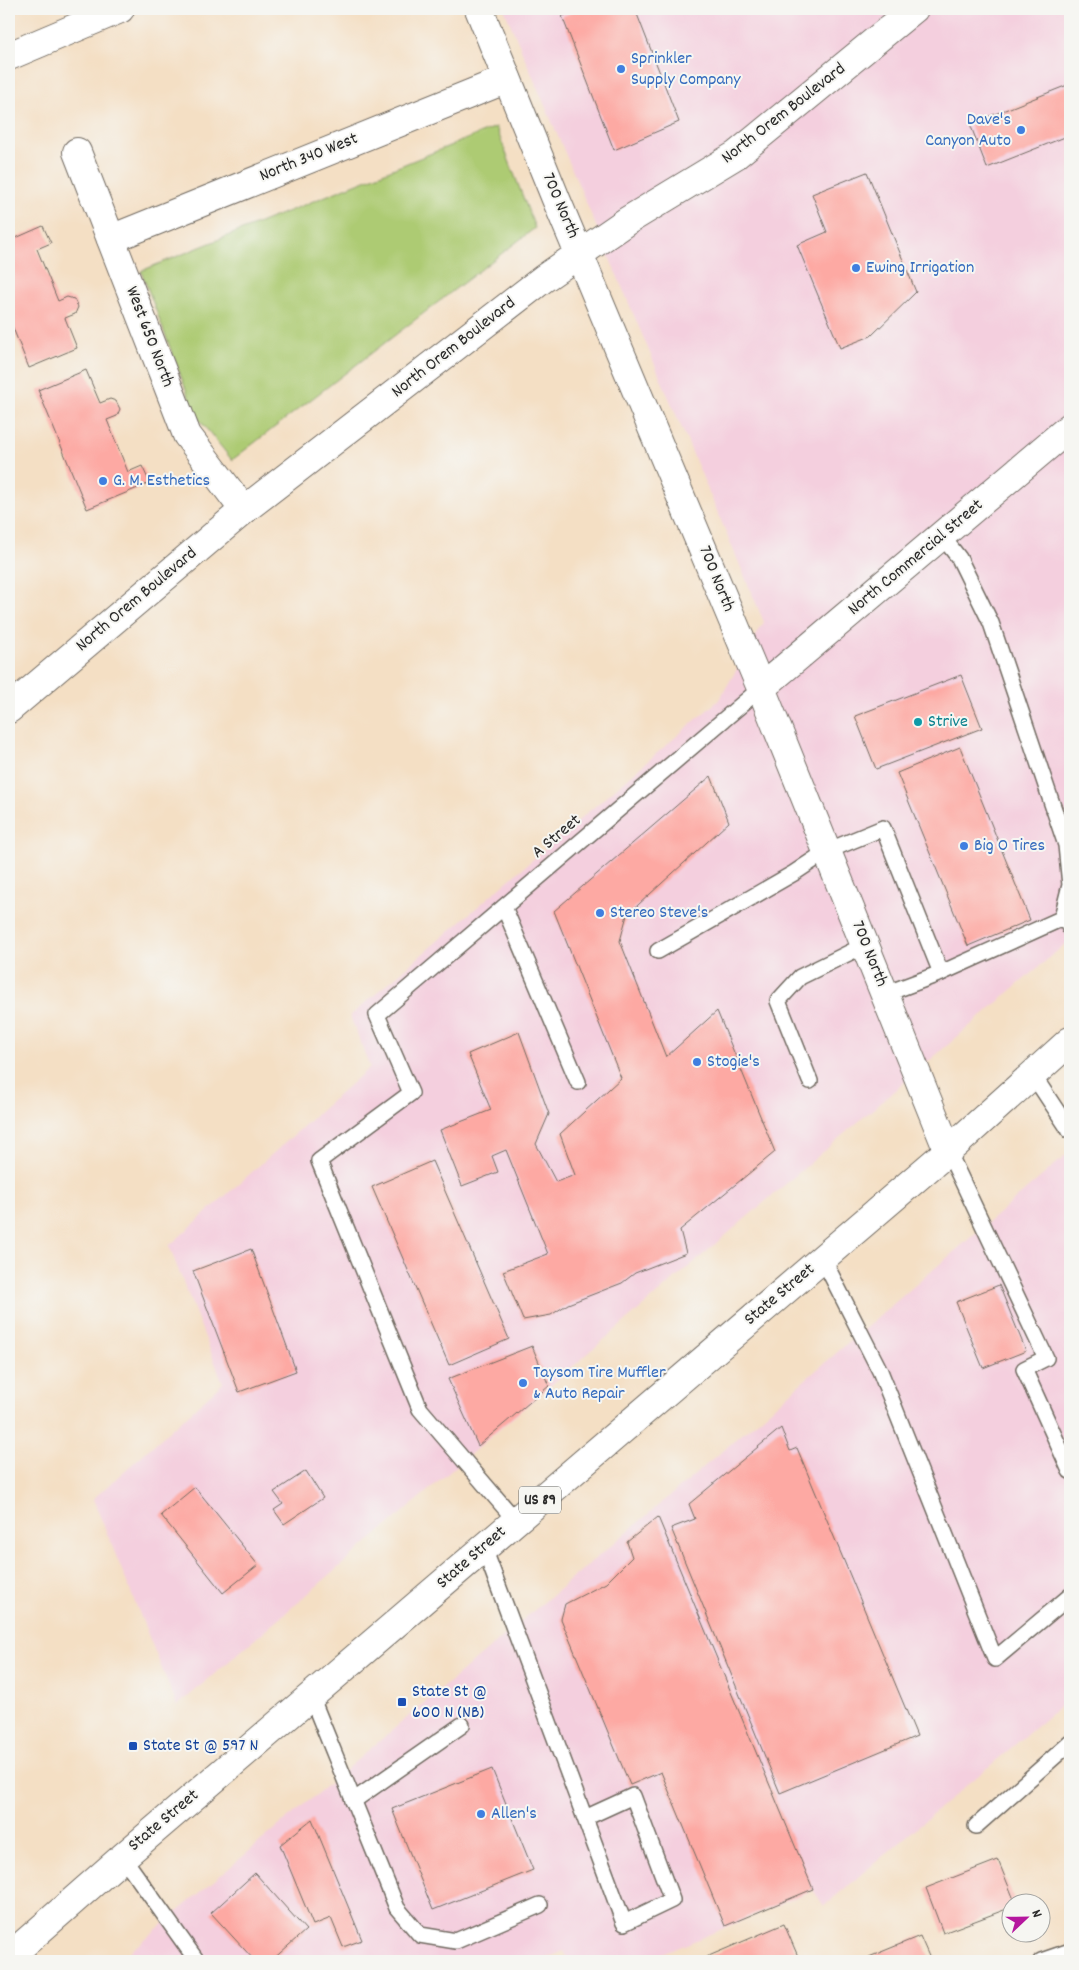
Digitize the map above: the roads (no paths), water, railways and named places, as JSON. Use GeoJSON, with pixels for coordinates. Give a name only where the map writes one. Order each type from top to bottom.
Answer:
{"type":"FeatureCollection","features":[{"type":"Feature","properties":{"kind":"street"},"geometry":{"type":"LineString","coordinates":[[9,56],[120,9]]}},
{"type":"Feature","properties":{"kind":"street","name":"700 North"},"geometry":{"type":"LineString","coordinates":[[479,9],[761,688],[948,1151]]}},
{"type":"Feature","properties":{"kind":"street","name":"North Orem Boulevard"},"geometry":{"type":"LineString","coordinates":[[9,709],[244,510],[543,279],[627,221],[736,155],[914,9]]}},
{"type":"Feature","properties":{"kind":"street","name":"North 340 West"},"geometry":{"type":"LineString","coordinates":[[111,239],[507,79]]}},
{"type":"Feature","properties":{"kind":"street","name":"West 650 North"},"geometry":{"type":"LineString","coordinates":[[77,152],[187,436],[244,510]]}},
{"type":"Feature","properties":{"kind":"street","name":"North Commercial Street"},"geometry":{"type":"LineString","coordinates":[[761,688],[1070,427]]}},
{"type":"Feature","properties":{"kind":"street","name":"State Street"},"geometry":{"type":"LineString","coordinates":[[9,1957],[123,1857],[948,1151],[1070,1041]]}},
{"type":"Feature","properties":{"kind":"lane"},"geometry":{"type":"LineString","coordinates":[[885,994],[1068,923],[1063,913],[1070,885],[1066,845],[991,623],[959,558],[942,536]]}},
{"type":"Feature","properties":{"kind":"lane","name":"A Street"},"geometry":{"type":"LineString","coordinates":[[516,1521],[420,1409],[319,1161],[411,1093],[377,1015],[761,688]]}},
{"type":"Feature","properties":{"kind":"lane"},"geometry":{"type":"LineString","coordinates":[[658,951],[794,873],[827,851],[883,828],[941,972]]}},
{"type":"Feature","properties":{"kind":"lane"},"geometry":{"type":"LineString","coordinates":[[504,907],[578,1082]]}},
{"type":"Feature","properties":{"kind":"lane"},"geometry":{"type":"LineString","coordinates":[[810,1081],[778,1001],[800,977],[865,945]]}},
{"type":"Feature","properties":{"kind":"lane"},"geometry":{"type":"LineString","coordinates":[[1033,1075],[1070,1131]]}},
{"type":"Feature","properties":{"kind":"lane"},"geometry":{"type":"LineString","coordinates":[[948,1151],[1046,1358],[1024,1369],[1070,1471]]}},
{"type":"Feature","properties":{"kind":"lane"},"geometry":{"type":"LineString","coordinates":[[822,1259],[880,1371],[995,1659],[1070,1596]]}},
{"type":"Feature","properties":{"kind":"lane"},"geometry":{"type":"LineString","coordinates":[[484,1548],[624,1923],[672,1900],[633,1796],[585,1818]]}},
{"type":"Feature","properties":{"kind":"lane"},"geometry":{"type":"LineString","coordinates":[[311,1696],[397,1908],[420,1935],[456,1941],[540,1905]]}},
{"type":"Feature","properties":{"kind":"lane"},"geometry":{"type":"LineString","coordinates":[[354,1801],[462,1725]]}},
{"type":"Feature","properties":{"kind":"lane"},"geometry":{"type":"LineString","coordinates":[[976,1826],[1070,1744]]}},
{"type":"Feature","properties":{"kind":"lane"},"geometry":{"type":"LineString","coordinates":[[123,1857],[197,1961]]}},
{"type":"Feature","properties":{"kind":"lane"},"geometry":{"type":"LineString","coordinates":[[1041,1961],[1070,1951]]}},
{"type":"Feature","properties":{"kind":"place","name":"Sprinkler Supply Company"},"geometry":{"type":"Point","coordinates":[621,69]}},
{"type":"Feature","properties":{"kind":"place","name":"Dave's Canyon Auto"},"geometry":{"type":"Point","coordinates":[1021,130]}},
{"type":"Feature","properties":{"kind":"place","name":"Ewing Irrigation"},"geometry":{"type":"Point","coordinates":[856,268]}},
{"type":"Feature","properties":{"kind":"place","name":"G. M. Esthetics"},"geometry":{"type":"Point","coordinates":[103,481]}},
{"type":"Feature","properties":{"kind":"place","name":"Strive"},"geometry":{"type":"Point","coordinates":[918,722]}},
{"type":"Feature","properties":{"kind":"place","name":"Big O Tires"},"geometry":{"type":"Point","coordinates":[964,846]}},
{"type":"Feature","properties":{"kind":"place","name":"Stereo Steve's"},"geometry":{"type":"Point","coordinates":[600,913]}},
{"type":"Feature","properties":{"kind":"place","name":"Stogie's"},"geometry":{"type":"Point","coordinates":[697,1062]}},
{"type":"Feature","properties":{"kind":"place","name":"Taysom Tire Muffler & Auto Repair"},"geometry":{"type":"Point","coordinates":[523,1383]}},
{"type":"Feature","properties":{"kind":"place","name":"State St @ 600 N (NB)"},"geometry":{"type":"Point","coordinates":[402,1702]}},
{"type":"Feature","properties":{"kind":"place","name":"State St @ 597 N"},"geometry":{"type":"Point","coordinates":[133,1746]}},
{"type":"Feature","properties":{"kind":"place","name":"Allen's"},"geometry":{"type":"Point","coordinates":[481,1814]}}]}
